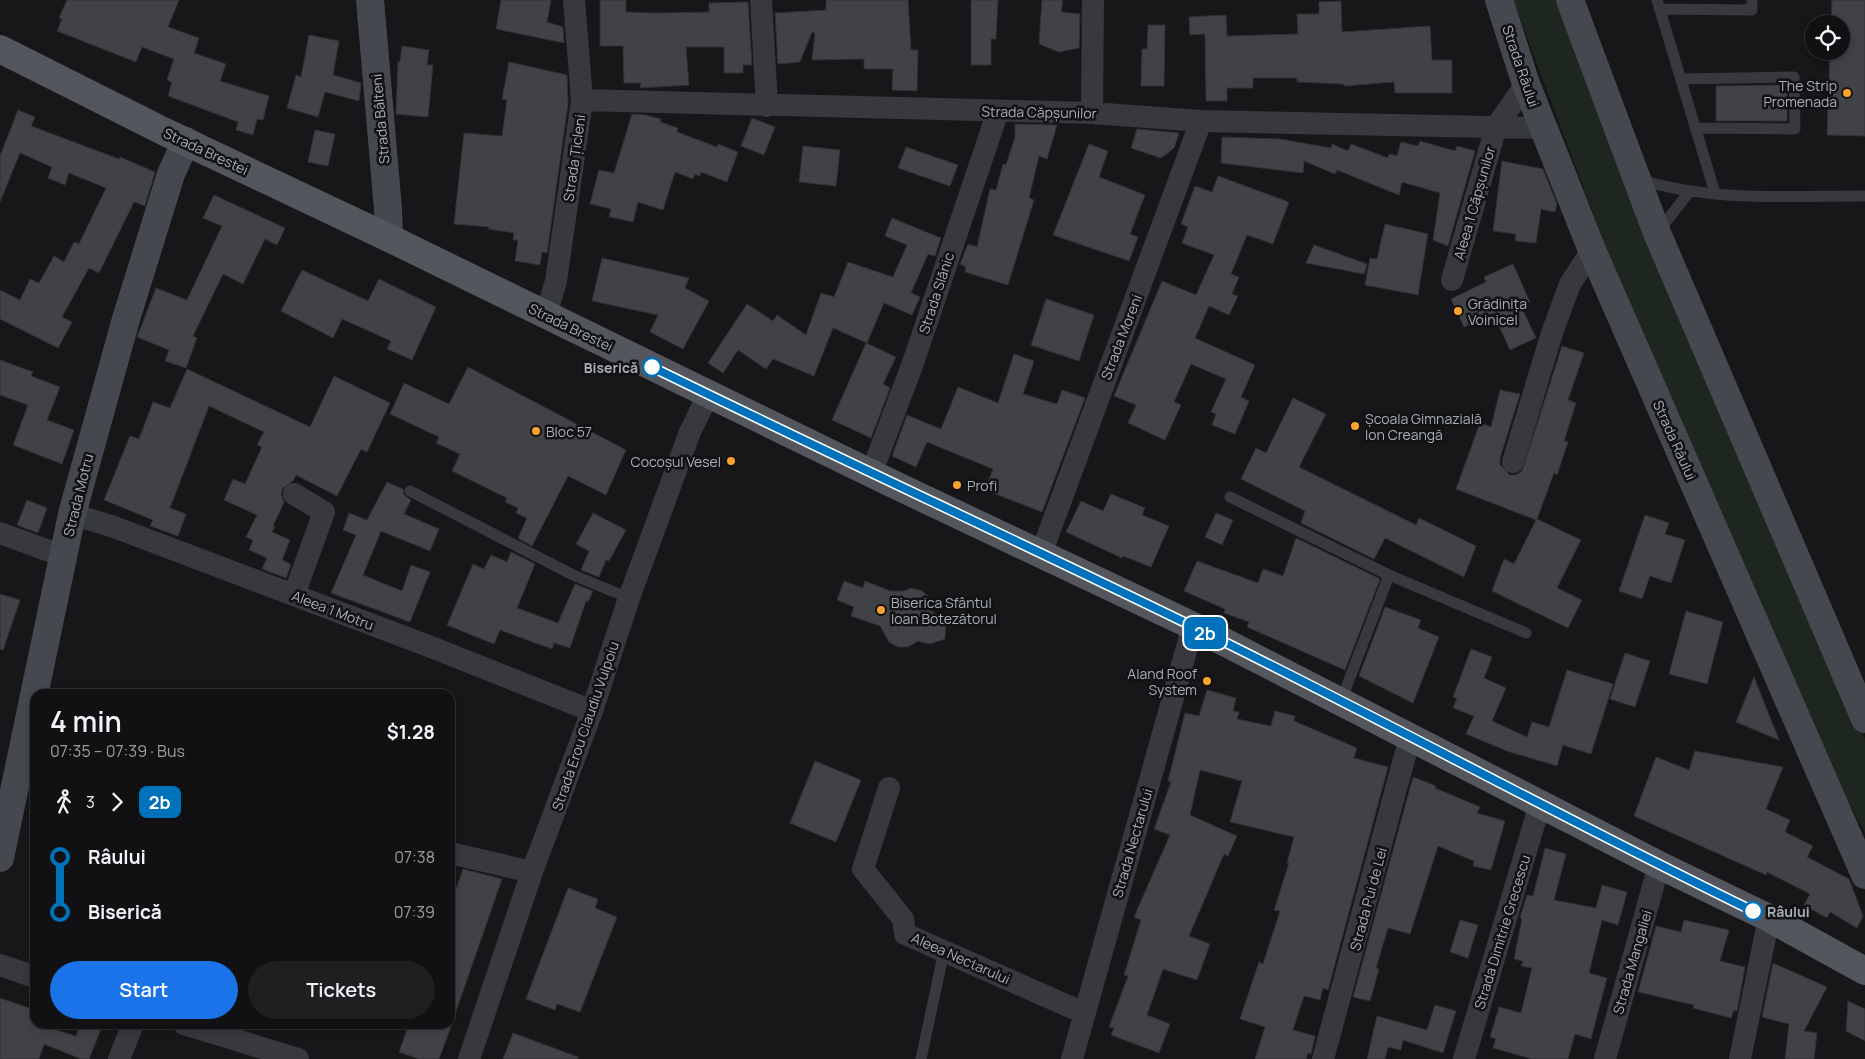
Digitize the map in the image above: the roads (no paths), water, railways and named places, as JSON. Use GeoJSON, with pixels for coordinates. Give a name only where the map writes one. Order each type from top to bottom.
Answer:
{"type":"FeatureCollection","features":[{"type":"Feature","properties":{"kind":"main road","name":"Strada Bâlteni"},"geometry":{"type":"LineString","coordinates":[[370,0],[389,238]]}},
{"type":"Feature","properties":{"kind":"main road","name":"Strada Râului"},"geometry":{"type":"LineString","coordinates":[[1499,0],[1526,84],[1592,250],[1865,875]]}},
{"type":"Feature","properties":{"kind":"main road"},"geometry":{"type":"LineString","coordinates":[[1570,0],[1657,234],[1865,719]]}},
{"type":"Feature","properties":{"kind":"main road","name":"Strada Brestei"},"geometry":{"type":"LineString","coordinates":[[0,50],[708,395],[1193,626],[1659,865],[1769,918],[1865,971]]}},
{"type":"Feature","properties":{"kind":"main road","name":"Strada Motru"},"geometry":{"type":"LineString","coordinates":[[32,689],[72,514],[126,319],[171,174],[186,141]]}},
{"type":"Feature","properties":{"kind":"main road","name":"Strada Motru"},"geometry":{"type":"LineString","coordinates":[[0,858],[5,806],[30,698]]}},
{"type":"Feature","properties":{"kind":"street","name":"Strada Țicleni"},"geometry":{"type":"LineString","coordinates":[[546,315],[556,281],[582,100],[574,0]]}},
{"type":"Feature","properties":{"kind":"street"},"geometry":{"type":"LineString","coordinates":[[761,0],[767,106]]}},
{"type":"Feature","properties":{"kind":"street"},"geometry":{"type":"LineString","coordinates":[[1092,113],[1094,0]]}},
{"type":"Feature","properties":{"kind":"street"},"geometry":{"type":"LineString","coordinates":[[1496,127],[1526,84]]}},
{"type":"Feature","properties":{"kind":"street","name":"Strada Căpșunilor"},"geometry":{"type":"LineString","coordinates":[[582,100],[1092,113],[1201,121],[1544,128]]}},
{"type":"Feature","properties":{"kind":"street","name":"Strada Slănic"},"geometry":{"type":"LineString","coordinates":[[872,474],[998,111]]}},
{"type":"Feature","properties":{"kind":"street","name":"Strada Moreni"},"geometry":{"type":"LineString","coordinates":[[1041,554],[1201,121]]}},
{"type":"Feature","properties":{"kind":"street","name":"Aleea 1 Căpșunilor"},"geometry":{"type":"LineString","coordinates":[[1452,280],[1496,127]]}},
{"type":"Feature","properties":{"kind":"street"},"geometry":{"type":"LineString","coordinates":[[1513,462],[1552,333],[1570,284],[1592,250]]}},
{"type":"Feature","properties":{"kind":"street","name":"Strada Erou Claudiu Vulpoiu"},"geometry":{"type":"LineString","coordinates":[[469,1059],[532,872],[592,711],[628,598],[690,432],[708,395]]}},
{"type":"Feature","properties":{"kind":"street"},"geometry":{"type":"LineString","coordinates":[[294,494],[324,512],[294,595]]}},
{"type":"Feature","properties":{"kind":"street","name":"Aleea 1 Motru"},"geometry":{"type":"LineString","coordinates":[[72,514],[114,527],[294,595],[592,711]]}},
{"type":"Feature","properties":{"kind":"street"},"geometry":{"type":"LineString","coordinates":[[0,533],[63,556]]}},
{"type":"Feature","properties":{"kind":"street","name":"Strada Nectarului"},"geometry":{"type":"LineString","coordinates":[[1072,1059],[1193,626]]}},
{"type":"Feature","properties":{"kind":"street","name":"Strada Pui de Lei"},"geometry":{"type":"LineString","coordinates":[[1324,1059],[1410,737]]}},
{"type":"Feature","properties":{"kind":"street","name":"Aleea Nectarului"},"geometry":{"type":"LineString","coordinates":[[889,788],[863,869],[902,919],[906,934],[1084,1013]]}},
{"type":"Feature","properties":{"kind":"street","name":"Strada Dimitrie Grecescu"},"geometry":{"type":"LineString","coordinates":[[1464,1059],[1540,804]]}},
{"type":"Feature","properties":{"kind":"street"},"geometry":{"type":"LineString","coordinates":[[455,854],[532,872]]}},
{"type":"Feature","properties":{"kind":"street","name":"Strada Mangaliei"},"geometry":{"type":"LineString","coordinates":[[1605,1059],[1659,865]]}},
{"type":"Feature","properties":{"kind":"street"},"geometry":{"type":"LineString","coordinates":[[1740,1059],[1769,918]]}},
{"type":"Feature","properties":{"kind":"street"},"geometry":{"type":"LineString","coordinates":[[0,965],[30,975]]}},
{"type":"Feature","properties":{"kind":"street"},"geometry":{"type":"LineString","coordinates":[[119,1059],[131,1029]]}},
{"type":"Feature","properties":{"kind":"street"},"geometry":{"type":"LineString","coordinates":[[200,1029],[298,1059]]}},
{"type":"Feature","properties":{"kind":"lane"},"geometry":{"type":"LineString","coordinates":[[1715,193],[1658,4],[1752,10],[1752,0]]}},
{"type":"Feature","properties":{"kind":"lane"},"geometry":{"type":"LineString","coordinates":[[1681,78],[1794,77],[1795,129],[1696,128]]}},
{"type":"Feature","properties":{"kind":"lane"},"geometry":{"type":"LineString","coordinates":[[1637,178],[1669,188],[1715,193],[1865,196]]}},
{"type":"Feature","properties":{"kind":"lane"},"geometry":{"type":"LineString","coordinates":[[1657,234],[1690,191]]}},
{"type":"Feature","properties":{"kind":"lane"},"geometry":{"type":"LineString","coordinates":[[410,491],[573,575],[628,598]]}},
{"type":"Feature","properties":{"kind":"lane"},"geometry":{"type":"LineString","coordinates":[[1230,497],[1389,575],[1526,633]]}},
{"type":"Feature","properties":{"kind":"lane"},"geometry":{"type":"LineString","coordinates":[[1341,701],[1389,575]]}},
{"type":"Feature","properties":{"kind":"lane"},"geometry":{"type":"LineString","coordinates":[[921,1059],[944,951]]}},
{"type":"Feature","properties":{"kind":"place","name":"The Strip Promenada"},"geometry":{"type":"Point","coordinates":[1847,93]}},
{"type":"Feature","properties":{"kind":"place","name":"Grădinița Voinicel"},"geometry":{"type":"Point","coordinates":[1458,311]}},
{"type":"Feature","properties":{"kind":"place","name":"Biserică"},"geometry":{"type":"Point","coordinates":[652,367]}},
{"type":"Feature","properties":{"kind":"place","name":"Școala Gimnazială Ion Creangă"},"geometry":{"type":"Point","coordinates":[1355,426]}},
{"type":"Feature","properties":{"kind":"place","name":"Bloc 57"},"geometry":{"type":"Point","coordinates":[536,431]}},
{"type":"Feature","properties":{"kind":"place","name":"Cocoșul Vesel"},"geometry":{"type":"Point","coordinates":[731,461]}},
{"type":"Feature","properties":{"kind":"place","name":"Profi"},"geometry":{"type":"Point","coordinates":[957,485]}},
{"type":"Feature","properties":{"kind":"place","name":"Biserica Sfântul Ioan Botezătorul"},"geometry":{"type":"Point","coordinates":[881,610]}},
{"type":"Feature","properties":{"kind":"place","name":"Aland Roof System"},"geometry":{"type":"Point","coordinates":[1207,681]}},
{"type":"Feature","properties":{"kind":"place","name":"Râului"},"geometry":{"type":"Point","coordinates":[1753,911]}}]}
